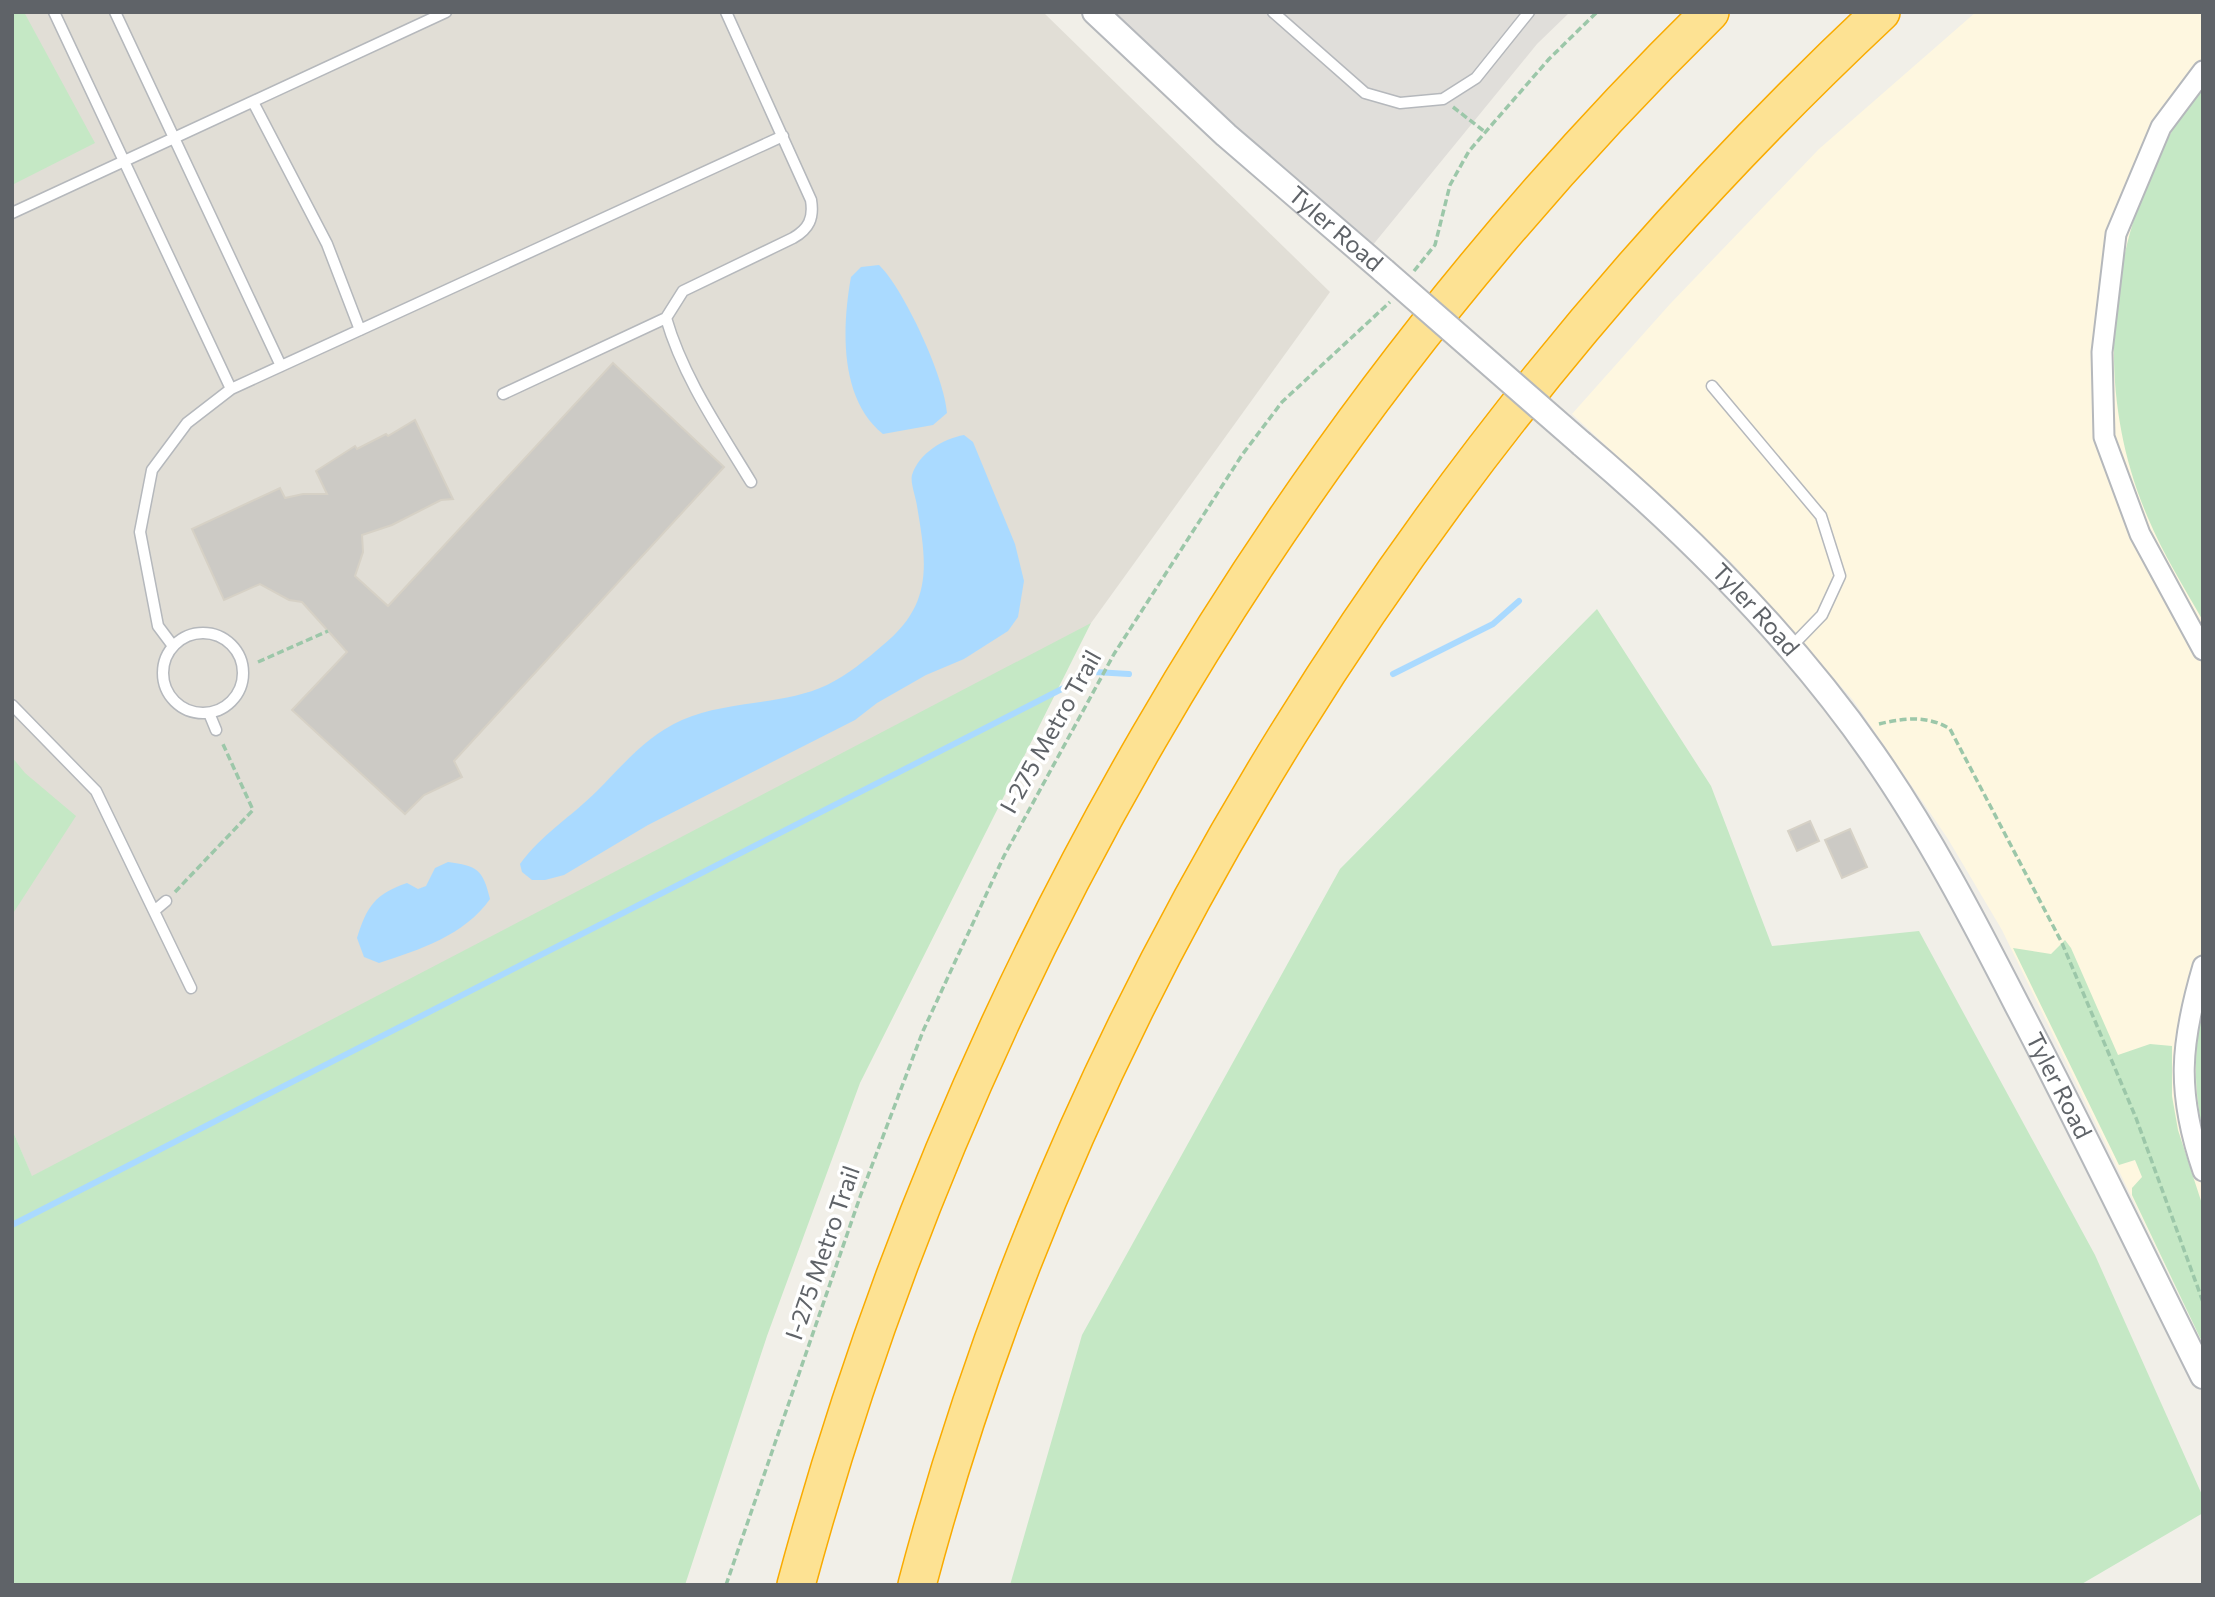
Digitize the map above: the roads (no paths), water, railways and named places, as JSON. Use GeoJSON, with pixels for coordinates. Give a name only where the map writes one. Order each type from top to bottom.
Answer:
{"type":"FeatureCollection","features":[{"type":"Feature","properties":{"kind":"highway"},"geometry":{"type":"LineString","coordinates":[[796,1585],[848,1407],[921,1203],[996,1028],[1044,931],[1129,774],[1230,604],[1363,411],[1547,186],[1710,12]]}},
{"type":"Feature","properties":{"kind":"highway"},"geometry":{"type":"LineString","coordinates":[[917,1585],[990,1354],[1076,1138],[1158,967],[1279,745],[1393,572],[1630,268],[1762,127],[1881,12]]}},
{"type":"Feature","properties":{"kind":"street","name":"Tyler Road"},"geometry":{"type":"LineString","coordinates":[[1096,12],[1226,135],[1638,492],[1713,565],[1855,730],[1912,811],[1954,883],[2061,1089],[2203,1376]]}},
{"type":"Feature","properties":{"kind":"street"},"geometry":{"type":"LineString","coordinates":[[2203,71],[2161,127],[2116,234],[2102,352],[2104,438],[2140,534],[2203,650]]}},
{"type":"Feature","properties":{"kind":"street"},"geometry":{"type":"LineString","coordinates":[[2203,965],[2188,1017],[2182,1066],[2188,1113],[2203,1171]]}},
{"type":"Feature","properties":{"kind":"lane"},"geometry":{"type":"LineString","coordinates":[[54,12],[231,389]]}},
{"type":"Feature","properties":{"kind":"lane"},"geometry":{"type":"LineString","coordinates":[[115,12],[281,366]]}},
{"type":"Feature","properties":{"kind":"lane"},"geometry":{"type":"LineString","coordinates":[[12,213],[446,12]]}},
{"type":"Feature","properties":{"kind":"lane"},"geometry":{"type":"LineString","coordinates":[[503,394],[666,318],[682,291],[793,238],[808,226],[811,200],[726,12]]}},
{"type":"Feature","properties":{"kind":"lane"},"geometry":{"type":"LineString","coordinates":[[1273,12],[1365,93],[1400,103],[1443,99],[1476,78],[1529,12]]}},
{"type":"Feature","properties":{"kind":"lane"},"geometry":{"type":"LineString","coordinates":[[253,102],[327,244],[360,330]]}},
{"type":"Feature","properties":{"kind":"lane"},"geometry":{"type":"LineString","coordinates":[[173,646],[158,626],[140,532],[152,470],[187,423],[231,389],[783,136]]}},
{"type":"Feature","properties":{"kind":"lane"},"geometry":{"type":"LineString","coordinates":[[666,318],[672,339],[697,391],[751,482]]}},
{"type":"Feature","properties":{"kind":"lane"},"geometry":{"type":"LineString","coordinates":[[1712,386],[1821,516],[1840,576],[1822,615],[1788,650]]}},
{"type":"Feature","properties":{"kind":"lane"},"geometry":{"type":"LineString","coordinates":[[193,634],[216,635],[235,649],[243,671],[237,694],[230,703],[209,713],[185,710],[167,692],[163,668],[173,646],[193,634]]}},
{"type":"Feature","properties":{"kind":"lane"},"geometry":{"type":"LineString","coordinates":[[12,705],[96,791],[191,988]]}},
{"type":"Feature","properties":{"kind":"lane"},"geometry":{"type":"LineString","coordinates":[[209,713],[216,730]]}},
{"type":"Feature","properties":{"kind":"lane"},"geometry":{"type":"LineString","coordinates":[[154,911],[166,901]]}},
{"type":"Feature","properties":{"kind":"water"},"geometry":{"type":"Polygon","coordinates":[[[879,265],[900,293],[922,335],[939,378],[947,413],[933,425],[883,434],[858,402],[847,361],[846,339],[851,277],[861,267],[879,265]]]}},
{"type":"Feature","properties":{"kind":"water"},"geometry":{"type":"Polygon","coordinates":[[[964,435],[973,442],[1015,544],[1024,581],[1018,617],[1008,631],[964,659],[926,675],[877,703],[855,720],[648,825],[564,875],[532,880],[522,872],[520,864],[538,844],[657,734],[699,714],[792,697],[827,685],[863,662],[899,630],[918,599],[924,565],[912,475],[920,460],[933,448],[964,435]]]}},
{"type":"Feature","properties":{"kind":"water"},"geometry":{"type":"Polygon","coordinates":[[[448,862],[472,868],[485,881],[490,899],[480,912],[454,932],[425,947],[379,963],[364,957],[357,938],[374,903],[387,892],[407,883],[418,889],[426,886],[435,868],[448,862]]]}},
{"type":"Feature","properties":{"kind":"waterway"},"geometry":{"type":"LineString","coordinates":[[1393,674],[1493,624],[1519,601]]}},
{"type":"Feature","properties":{"kind":"waterway"},"geometry":{"type":"LineString","coordinates":[[12,1225],[1095,672],[1129,674]]}}]}
